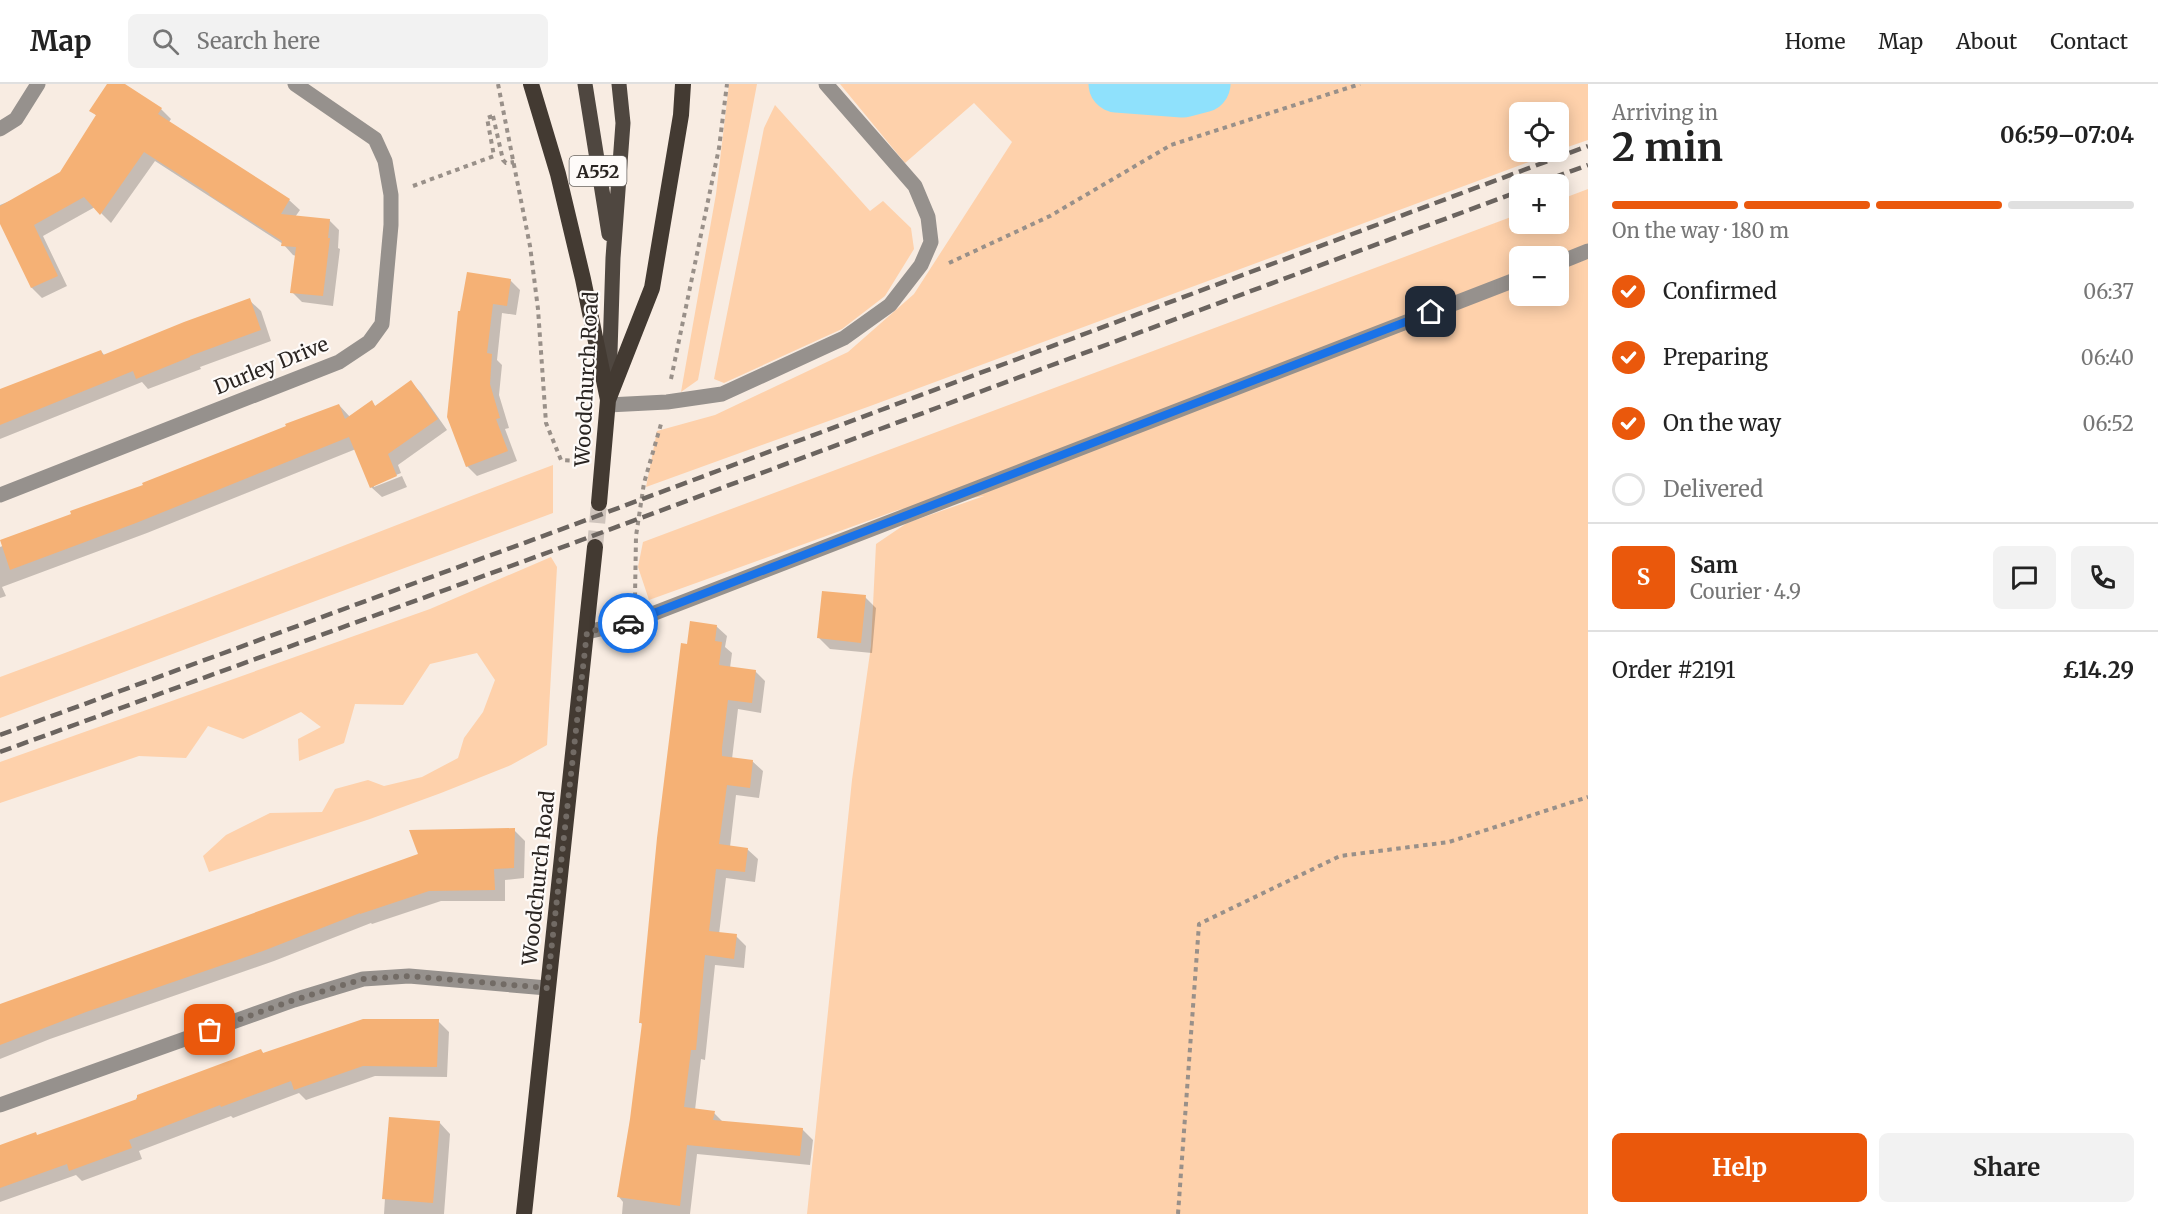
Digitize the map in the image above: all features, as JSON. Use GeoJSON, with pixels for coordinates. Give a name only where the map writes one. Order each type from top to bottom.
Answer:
{"type":"FeatureCollection","features":[{"type":"Feature","properties":{"kind":"highway"},"geometry":{"type":"LineString","coordinates":[[531,84],[558,174],[583,279],[608,403]]}},
{"type":"Feature","properties":{"kind":"highway"},"geometry":{"type":"LineString","coordinates":[[608,403],[652,288],[681,115],[683,84]]}},
{"type":"Feature","properties":{"kind":"highway","name":"Woodchurch Road"},"geometry":{"type":"LineString","coordinates":[[599,503],[608,403]]}},
{"type":"Feature","properties":{"kind":"highway","name":"Woodchurch Road"},"geometry":{"type":"LineString","coordinates":[[524,1214],[595,547]]}},
{"type":"Feature","properties":{"kind":"main road","name":"Woodchurch Road"},"geometry":{"type":"LineString","coordinates":[[585,84],[613,258]]}},
{"type":"Feature","properties":{"kind":"main road","name":"Woodchurch Road"},"geometry":{"type":"LineString","coordinates":[[608,403],[613,258],[623,123],[619,84]]}},
{"type":"Feature","properties":{"kind":"street"},"geometry":{"type":"LineString","coordinates":[[0,129],[16,119],[38,84]]}},
{"type":"Feature","properties":{"kind":"street","name":"Durley Drive"},"geometry":{"type":"LineString","coordinates":[[0,495],[339,362],[369,342],[382,324],[391,225],[391,195],[385,161],[375,139],[295,84]]}},
{"type":"Feature","properties":{"kind":"street"},"geometry":{"type":"LineString","coordinates":[[608,403],[667,402],[722,394],[844,338],[890,304],[921,266],[931,242],[928,217],[915,186],[826,84]]}},
{"type":"Feature","properties":{"kind":"street"},"geometry":{"type":"LineString","coordinates":[[1569,259],[1588,251]]}},
{"type":"Feature","properties":{"kind":"street"},"geometry":{"type":"LineString","coordinates":[[587,632],[634,621],[1509,282]]}},
{"type":"Feature","properties":{"kind":"street"},"geometry":{"type":"LineString","coordinates":[[0,1105],[294,1000],[363,979],[409,976],[547,988]]}},
{"type":"Feature","properties":{"kind":"path"},"geometry":{"type":"LineString","coordinates":[[498,84],[514,162],[538,309],[546,423],[561,460],[603,461]]}},
{"type":"Feature","properties":{"kind":"path"},"geometry":{"type":"LineString","coordinates":[[673,367],[719,148],[727,84]]}},
{"type":"Feature","properties":{"kind":"path"},"geometry":{"type":"LineString","coordinates":[[948,263],[1050,216],[1171,145],[1360,84]]}},
{"type":"Feature","properties":{"kind":"path"},"geometry":{"type":"LineString","coordinates":[[391,195],[494,156],[487,118],[493,116],[503,160],[506,163],[514,162]]}},
{"type":"Feature","properties":{"kind":"path"},"geometry":{"type":"LineString","coordinates":[[634,621],[638,525],[644,483],[667,402]]}},
{"type":"Feature","properties":{"kind":"path"},"geometry":{"type":"LineString","coordinates":[[1178,1214],[1199,924],[1340,856],[1449,842],[1588,797]]}},
{"type":"Feature","properties":{"kind":"shaded area"},"geometry":{"type":"Polygon","coordinates":[[[729,84],[757,84],[698,380],[681,392],[716,194],[729,84]]]}},
{"type":"Feature","properties":{"kind":"shaded area"},"geometry":{"type":"Polygon","coordinates":[[[840,84],[1588,84],[1588,140],[1569,147],[1569,102],[1509,102],[1509,162],[1529,162],[646,487],[657,431],[715,415],[848,352],[914,294],[1012,142],[974,103],[905,163],[840,84]]]}},
{"type":"Feature","properties":{"kind":"shaded area"},"geometry":{"type":"Polygon","coordinates":[[[775,105],[870,211],[883,201],[911,228],[914,249],[885,296],[842,329],[724,383],[714,379],[764,128],[775,105]]]}},
{"type":"Feature","properties":{"kind":"shaded area"},"geometry":{"type":"Polygon","coordinates":[[[1588,189],[1588,1214],[807,1214],[852,780],[871,646],[876,544],[907,523],[984,496],[898,510],[649,600],[638,567],[643,542],[1509,218],[1509,234],[1569,234],[1569,196],[1588,189]]]}},
{"type":"Feature","properties":{"kind":"shaded area"},"geometry":{"type":"Polygon","coordinates":[[[553,465],[553,513],[0,718],[0,677],[553,465]]]}},
{"type":"Feature","properties":{"kind":"shaded area"},"geometry":{"type":"Polygon","coordinates":[[[551,557],[557,567],[547,745],[511,765],[370,819],[209,872],[203,856],[226,835],[270,813],[322,812],[335,789],[368,780],[384,786],[422,777],[458,758],[464,738],[483,712],[495,680],[477,653],[430,664],[403,705],[355,704],[344,743],[299,761],[298,739],[321,727],[301,712],[243,739],[208,726],[186,758],[139,756],[0,803],[0,762],[430,609],[551,557]]]}},
{"type":"Feature","properties":{"kind":"building"},"geometry":{"type":"Polygon","coordinates":[[[107,84],[125,84],[162,108],[158,114],[290,199],[281,214],[330,219],[323,296],[290,293],[296,247],[281,246],[282,241],[144,152],[100,215],[84,197],[34,225],[58,276],[31,288],[0,224],[0,206],[60,172],[96,115],[89,111],[107,84]]]}},
{"type":"Feature","properties":{"kind":"building"},"geometry":{"type":"Polygon","coordinates":[[[467,272],[511,279],[507,306],[493,304],[487,353],[492,354],[490,384],[500,418],[496,419],[508,451],[466,467],[447,417],[458,311],[460,311],[467,272]]]}},
{"type":"Feature","properties":{"kind":"building"},"geometry":{"type":"Polygon","coordinates":[[[250,298],[261,330],[136,379],[133,371],[0,425],[0,389],[101,350],[103,355],[250,298]]]}},
{"type":"Feature","properties":{"kind":"building"},"geometry":{"type":"Polygon","coordinates":[[[411,380],[438,419],[388,454],[397,476],[370,488],[349,437],[136,523],[10,570],[0,540],[71,514],[70,511],[143,485],[142,483],[339,404],[345,419],[372,400],[375,406],[411,380]]]}},
{"type":"Feature","properties":{"kind":"building"},"geometry":{"type":"Polygon","coordinates":[[[822,591],[866,595],[861,643],[817,638],[822,591]]]}},
{"type":"Feature","properties":{"kind":"building"},"geometry":{"type":"Polygon","coordinates":[[[690,621],[717,625],[715,641],[722,642],[719,665],[756,670],[752,703],[728,700],[722,748],[722,756],[753,760],[750,788],[727,785],[719,844],[748,848],[745,872],[716,869],[709,931],[737,934],[734,959],[705,955],[696,1050],[691,1050],[684,1107],[715,1111],[713,1120],[803,1128],[800,1156],[687,1145],[680,1206],[617,1197],[642,1023],[639,1023],[657,838],[681,643],[687,644],[690,621]]]}},
{"type":"Feature","properties":{"kind":"building"},"geometry":{"type":"Polygon","coordinates":[[[515,828],[514,868],[494,869],[495,890],[429,891],[360,913],[263,951],[86,1012],[0,1045],[0,1004],[418,854],[409,830],[515,828]]]}},
{"type":"Feature","properties":{"kind":"building"},"geometry":{"type":"Polygon","coordinates":[[[363,1019],[439,1019],[437,1067],[363,1066],[294,1090],[291,1081],[129,1140],[132,1148],[69,1171],[67,1164],[0,1188],[0,1145],[36,1132],[37,1135],[137,1099],[137,1095],[261,1049],[263,1053],[363,1019]]]}},
{"type":"Feature","properties":{"kind":"building"},"geometry":{"type":"Polygon","coordinates":[[[389,1117],[440,1121],[433,1203],[382,1199],[389,1117]]]}},
{"type":"Feature","properties":{"kind":"waterway"},"geometry":{"type":"LineString","coordinates":[[1117,84],[1183,89],[1202,84]]}},
{"type":"Feature","properties":{"kind":"tunnel"},"geometry":{"type":"LineString","coordinates":[[595,547],[599,503]]}},
{"type":"Feature","properties":{"kind":"railway"},"geometry":{"type":"LineString","coordinates":[[0,735],[554,532],[1588,146]]}},
{"type":"Feature","properties":{"kind":"railway"},"geometry":{"type":"LineString","coordinates":[[1563,174],[1588,165]]}},
{"type":"Feature","properties":{"kind":"railway"},"geometry":{"type":"LineString","coordinates":[[0,752],[552,551],[1509,195]]}},
{"type":"Feature","properties":{"kind":"way so far"},"geometry":{"type":"LineString","coordinates":[[210,1030],[294,1000],[363,979],[409,976],[547,988],[587,632],[628,623]]}},
{"type":"Feature","properties":{"kind":"route"},"geometry":{"type":"LineString","coordinates":[[628,623],[1431,312]]}}]}
